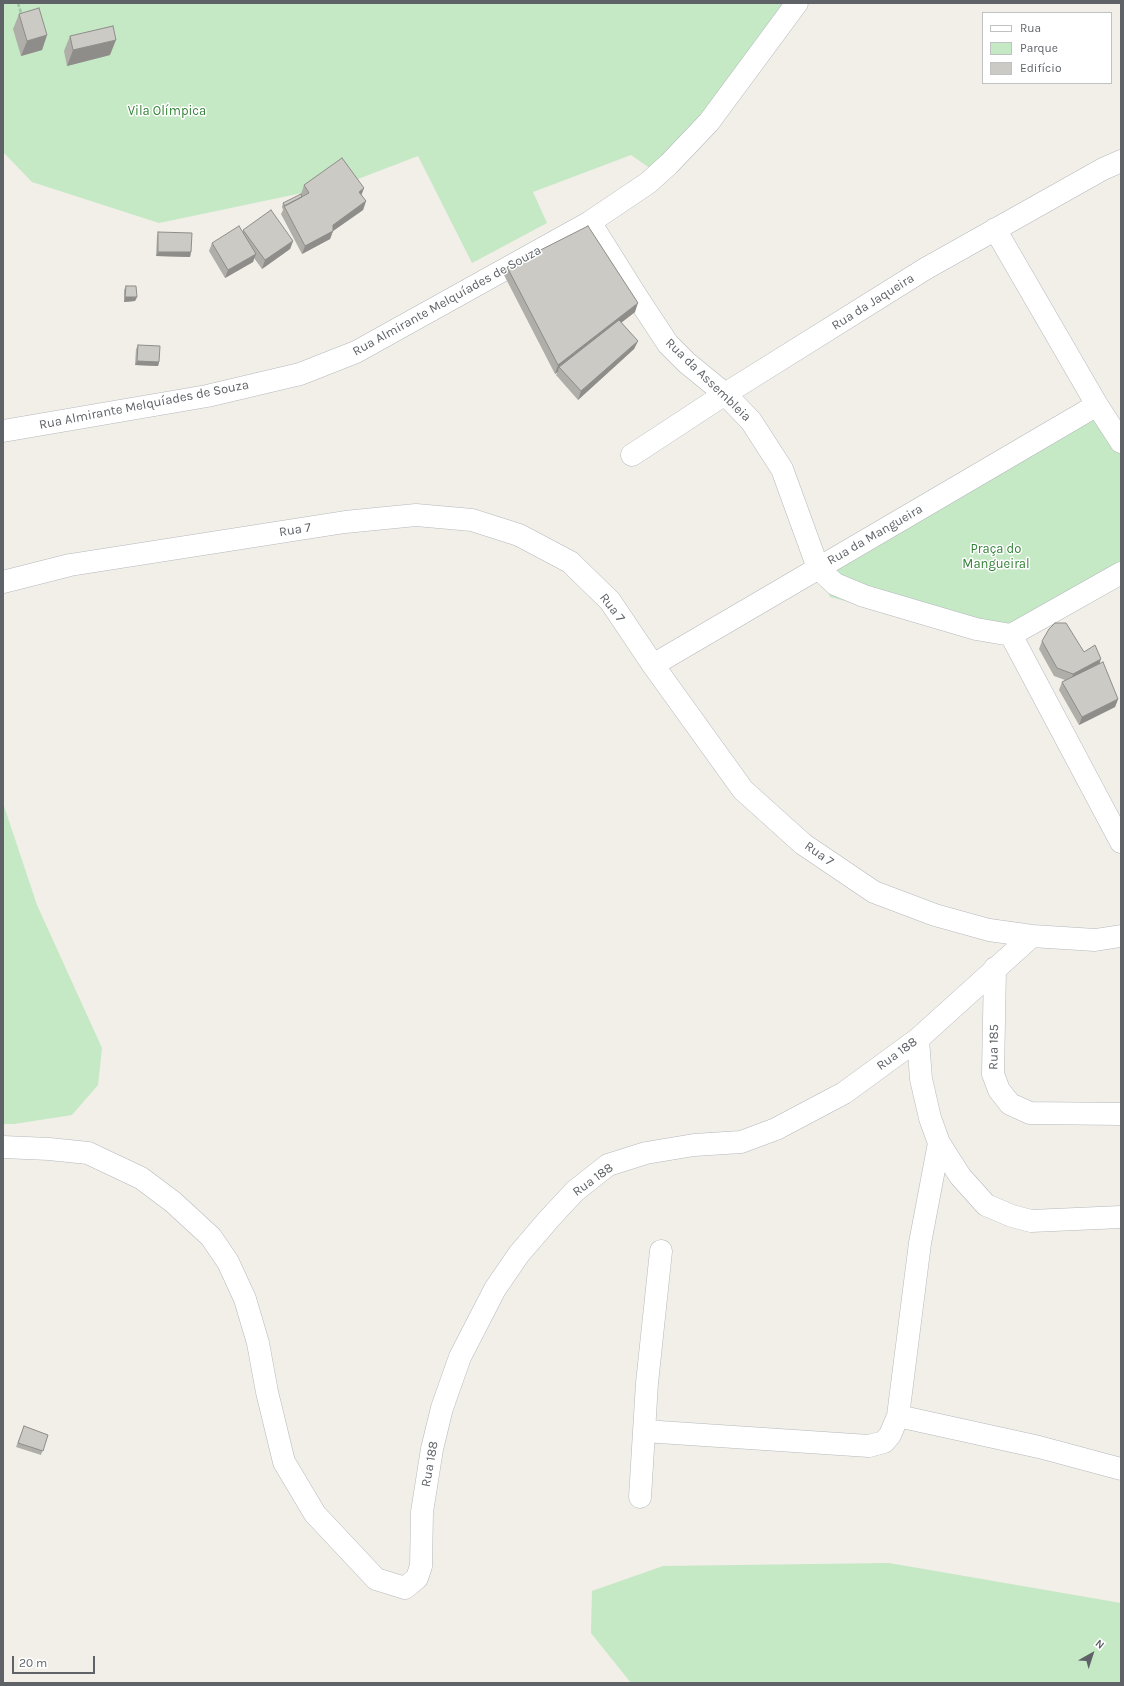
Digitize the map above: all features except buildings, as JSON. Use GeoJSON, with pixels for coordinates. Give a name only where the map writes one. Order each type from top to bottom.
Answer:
{"type":"FeatureCollection","features":[{"type":"Feature","properties":{"kind":"street","name":"Rua Almirante Melquíades de Souza"},"geometry":{"type":"LineString","coordinates":[[3,431],[206,396],[300,374],[356,352],[590,222],[648,183],[674,159],[709,122],[796,3]]}},
{"type":"Feature","properties":{"kind":"street","name":"Rua da Jaqueira"},"geometry":{"type":"LineString","coordinates":[[632,455],[725,394],[925,269],[1102,169],[1121,161]]}},
{"type":"Feature","properties":{"kind":"street","name":"Rua da Assembleia"},"geometry":{"type":"LineString","coordinates":[[590,222],[668,344],[687,363],[725,394],[751,421],[782,469],[818,568]]}},
{"type":"Feature","properties":{"kind":"street"},"geometry":{"type":"LineString","coordinates":[[995,229],[1097,405],[1121,442]]}},
{"type":"Feature","properties":{"kind":"street","name":"Rua da Mangueira"},"geometry":{"type":"LineString","coordinates":[[653,665],[1097,405]]}},
{"type":"Feature","properties":{"kind":"street","name":"Rua 7"},"geometry":{"type":"LineString","coordinates":[[3,582],[70,565],[345,522],[416,515],[472,520],[519,534],[570,562],[610,601],[653,665],[743,790],[803,844],[874,892],[935,915],[988,930],[1032,936],[1095,940],[1121,936]]}},
{"type":"Feature","properties":{"kind":"street"},"geometry":{"type":"LineString","coordinates":[[818,568],[835,584],[864,596],[976,629],[1011,636],[1121,573]]}},
{"type":"Feature","properties":{"kind":"street"},"geometry":{"type":"LineString","coordinates":[[1011,636],[1121,842]]}},
{"type":"Feature","properties":{"kind":"street","name":"Rua 188"},"geometry":{"type":"LineString","coordinates":[[3,1147],[49,1149],[88,1153],[141,1178],[173,1202],[211,1237],[228,1262],[245,1299],[258,1344],[267,1392],[284,1462],[315,1514],[376,1579],[404,1588],[417,1578],[421,1566],[422,1512],[432,1449],[442,1408],[460,1357],[495,1289],[519,1254],[575,1191],[608,1165],[646,1153],[694,1145],[741,1142],[776,1129],[844,1093],[918,1039],[1032,936]]}},
{"type":"Feature","properties":{"kind":"street","name":"Rua 185"},"geometry":{"type":"LineString","coordinates":[[995,968],[993,1074],[999,1090],[1010,1104],[1030,1113],[1121,1114]]}},
{"type":"Feature","properties":{"kind":"street"},"geometry":{"type":"LineString","coordinates":[[918,1039],[921,1079],[930,1118],[939,1143],[960,1176],[986,1205],[1012,1216],[1031,1221],[1121,1217]]}},
{"type":"Feature","properties":{"kind":"street"},"geometry":{"type":"LineString","coordinates":[[644,1431],[870,1446],[884,1442],[890,1435],[898,1416],[920,1243],[939,1143]]}},
{"type":"Feature","properties":{"kind":"street"},"geometry":{"type":"LineString","coordinates":[[640,1497],[647,1383],[661,1251]]}},
{"type":"Feature","properties":{"kind":"street"},"geometry":{"type":"LineString","coordinates":[[898,1416],[1039,1447],[1121,1469]]}},
{"type":"Feature","properties":{"kind":"path"},"geometry":{"type":"LineString","coordinates":[[18,3],[23,20]]}},
{"type":"Feature","properties":{"kind":"green space","name":"Vila Olímpica"},"geometry":{"type":"Polygon","coordinates":[[[3,3],[795,3],[657,173],[631,155],[533,192],[547,223],[472,263],[418,156],[345,184],[159,223],[32,182],[3,152],[3,3]]]}},
{"type":"Feature","properties":{"kind":"green space","name":"Praça do Mangueiral"},"geometry":{"type":"Polygon","coordinates":[[[1097,405],[1121,449],[1121,574],[1008,643],[830,597],[818,568],[1097,405]]]}},
{"type":"Feature","properties":{"kind":"green space"},"geometry":{"type":"Polygon","coordinates":[[[3,803],[37,905],[102,1048],[98,1085],[72,1115],[14,1124],[3,1124],[3,803]]]}},
{"type":"Feature","properties":{"kind":"green space"},"geometry":{"type":"Polygon","coordinates":[[[889,1563],[1121,1603],[1121,1683],[631,1683],[591,1633],[592,1591],[663,1566],[889,1563]]]}}]}
